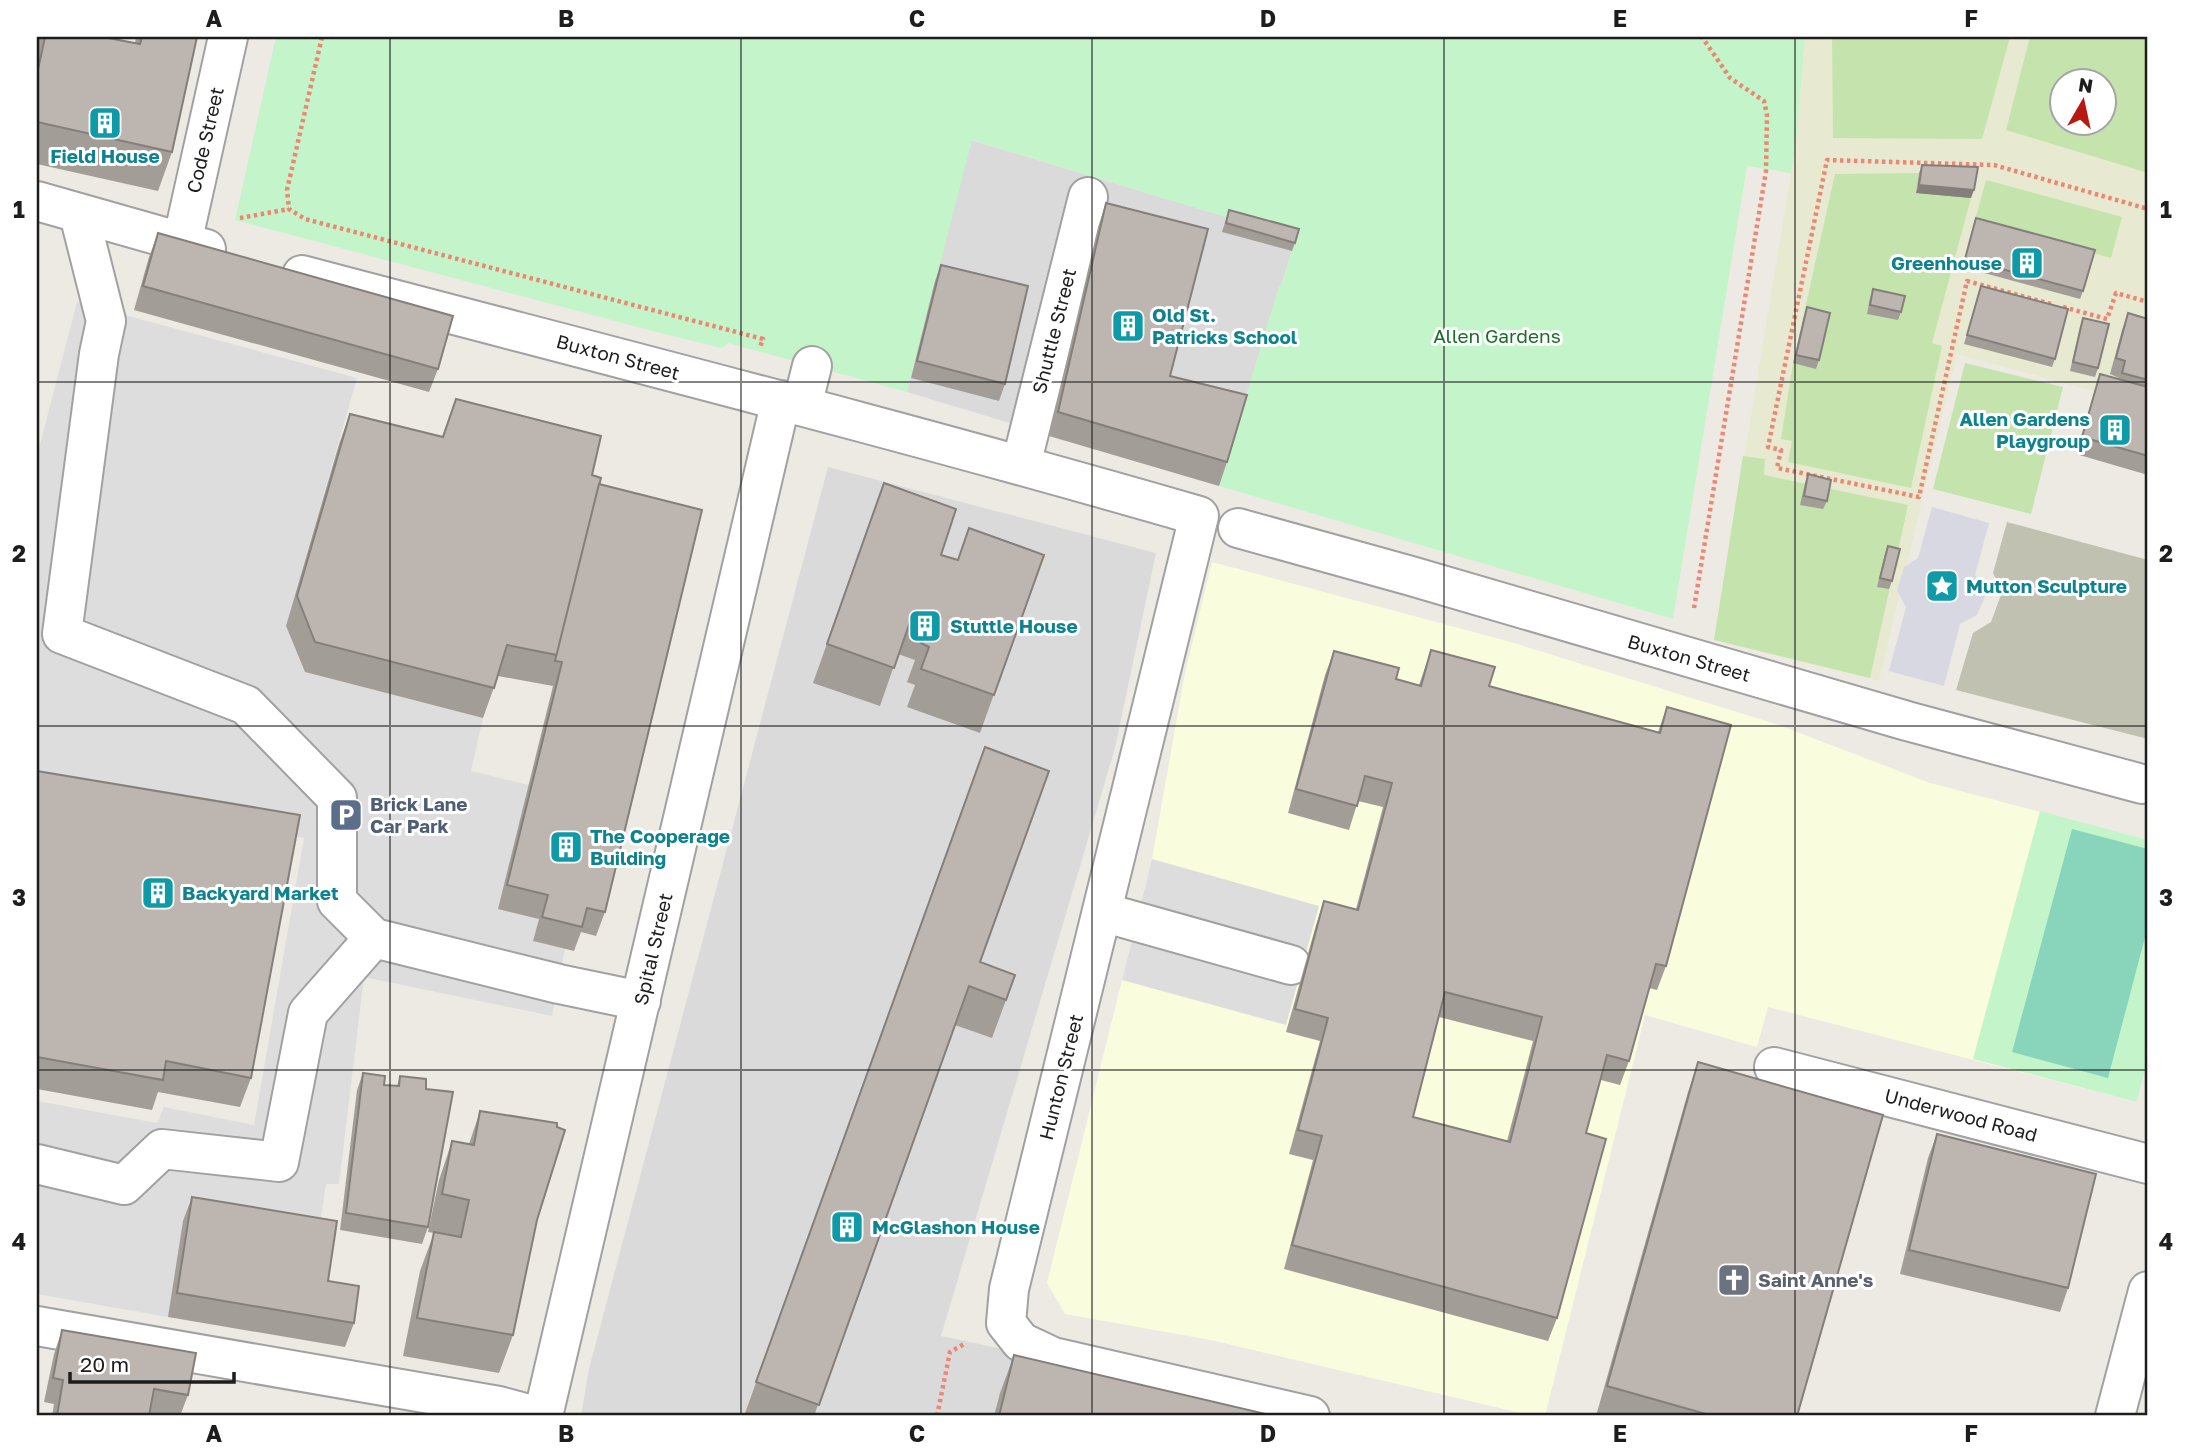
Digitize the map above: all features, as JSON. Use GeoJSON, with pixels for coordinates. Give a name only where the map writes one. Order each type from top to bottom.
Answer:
{"type":"FeatureCollection","features":[{"type":"Feature","properties":{"kind":"street","name":"Code Street"},"geometry":{"type":"LineString","coordinates":[[183,243],[228,37]]}},
{"type":"Feature","properties":{"kind":"street","name":"Shuttle Street"},"geometry":{"type":"LineString","coordinates":[[1021,465],[1088,197]]}},
{"type":"Feature","properties":{"kind":"street"},"geometry":{"type":"LineString","coordinates":[[37,201],[235,257]]}},
{"type":"Feature","properties":{"kind":"street"},"geometry":{"type":"LineString","coordinates":[[79,214],[106,321],[99,354],[62,634],[246,705],[337,798],[337,901],[374,938],[559,984],[641,1001]]}},
{"type":"Feature","properties":{"kind":"street","name":"Buxton Street"},"geometry":{"type":"LineString","coordinates":[[274,267],[792,403],[1199,516]]}},
{"type":"Feature","properties":{"kind":"street","name":"Spital Street"},"geometry":{"type":"LineString","coordinates":[[543,1416],[641,1001],[792,403],[813,366]]}},
{"type":"Feature","properties":{"kind":"street","name":"Hunton Street"},"geometry":{"type":"LineString","coordinates":[[1006,1323],[1009,1289],[1199,516]]}},
{"type":"Feature","properties":{"kind":"street","name":"Buxton Street"},"geometry":{"type":"LineString","coordinates":[[1238,528],[1907,721],[2142,785]]}},
{"type":"Feature","properties":{"kind":"street"},"geometry":{"type":"LineString","coordinates":[[1102,912],[1291,965]]}},
{"type":"Feature","properties":{"kind":"street"},"geometry":{"type":"LineString","coordinates":[[37,1164],[124,1185],[162,1149],[279,1162],[308,1013],[374,938]]}},
{"type":"Feature","properties":{"kind":"street","name":"Underwood Road"},"geometry":{"type":"LineString","coordinates":[[1774,1067],[2148,1164]]}},
{"type":"Feature","properties":{"kind":"street"},"geometry":{"type":"LineString","coordinates":[[2116,1416],[2148,1291]]}},
{"type":"Feature","properties":{"kind":"street"},"geometry":{"type":"LineString","coordinates":[[1006,1323],[1021,1342],[1053,1357],[1310,1416]]}},
{"type":"Feature","properties":{"kind":"street"},"geometry":{"type":"LineString","coordinates":[[37,1326],[499,1406],[536,1416]]}},
{"type":"Feature","properties":{"kind":"path"},"geometry":{"type":"LineString","coordinates":[[289,209],[286,190],[322,37]]}},
{"type":"Feature","properties":{"kind":"path"},"geometry":{"type":"LineString","coordinates":[[1686,657],[1766,172],[1767,115],[1764,100],[1730,78],[1702,37]]}},
{"type":"Feature","properties":{"kind":"path"},"geometry":{"type":"LineString","coordinates":[[2148,209],[1994,165],[1827,160],[1768,447],[1781,450],[1777,467],[1919,497],[1967,281],[2107,319],[2116,293],[2148,302]]}},
{"type":"Feature","properties":{"kind":"path"},"geometry":{"type":"LineString","coordinates":[[235,219],[289,209],[304,219],[728,329]]}},
{"type":"Feature","properties":{"kind":"path"},"geometry":{"type":"LineString","coordinates":[[937,1416],[950,1352],[1006,1323]]}},
{"type":"Feature","properties":{"kind":"shaded area"},"geometry":{"type":"Polygon","coordinates":[[[1805,37],[2148,37],[2148,406],[1957,354],[1879,681],[1714,640],[1796,143],[1805,37]]]}},
{"type":"Feature","properties":{"kind":"shaded area"},"geometry":{"type":"Polygon","coordinates":[[[971,140],[1296,238],[1219,486],[907,392],[971,140]]]}},
{"type":"Feature","properties":{"kind":"shaded area","name":"Brick Lane Car Park"},"geometry":{"type":"Polygon","coordinates":[[[77,302],[357,378],[286,626],[305,672],[483,718],[471,771],[529,785],[539,919],[533,941],[565,949],[552,1016],[364,977],[339,1184],[326,1184],[317,1243],[168,1317],[37,1294],[37,1101],[157,1123],[164,1107],[254,1125],[304,838],[37,792],[37,456],[77,302]]]}},
{"type":"Feature","properties":{"kind":"shaded area"},"geometry":{"type":"Polygon","coordinates":[[[828,467],[1156,553],[1115,748],[941,1336],[1320,1416],[581,1416],[589,1369],[828,467]]]}},
{"type":"Feature","properties":{"kind":"shaded area"},"geometry":{"type":"Polygon","coordinates":[[[1932,507],[1989,523],[1975,575],[1987,592],[1977,615],[1960,624],[1944,686],[1889,671],[1906,607],[1897,591],[1904,567],[1918,558],[1932,507]]]}},
{"type":"Feature","properties":{"kind":"shaded area"},"geometry":{"type":"Polygon","coordinates":[[[2007,522],[2148,560],[2148,739],[1956,690],[1973,633],[1991,622],[2002,592],[1993,573],[2007,522]]]}},
{"type":"Feature","properties":{"kind":"shaded area"},"geometry":{"type":"Polygon","coordinates":[[[1212,562],[1507,641],[1779,725],[1930,783],[2148,840],[2148,1057],[2137,1102],[1768,1007],[1757,1047],[1645,1015],[1545,1416],[1533,1416],[1211,1340],[1065,1314],[1047,1283],[1152,859],[1185,673],[1212,562]]]}},
{"type":"Feature","properties":{"kind":"shaded area"},"geometry":{"type":"Polygon","coordinates":[[[1152,859],[1319,906],[1286,1025],[1122,980],[1152,859]]]}},
{"type":"Feature","properties":{"kind":"green space","name":"Allen Gardens"},"geometry":{"type":"Polygon","coordinates":[[[276,37],[1805,37],[1791,173],[1747,166],[1673,619],[1219,486],[1295,238],[972,140],[907,392],[728,343],[722,348],[664,334],[235,220],[276,37]]]}},
{"type":"Feature","properties":{"kind":"green space"},"geometry":{"type":"Polygon","coordinates":[[[1832,37],[2010,37],[1982,139],[1833,138],[1832,37]]]}},
{"type":"Feature","properties":{"kind":"green space"},"geometry":{"type":"Polygon","coordinates":[[[2030,37],[2148,37],[2148,173],[2006,130],[2030,37]]]}},
{"type":"Feature","properties":{"kind":"green space"},"geometry":{"type":"Polygon","coordinates":[[[1919,173],[1916,193],[1971,198],[1932,343],[1942,346],[1911,488],[1788,462],[1792,441],[1781,439],[1793,363],[1835,174],[1919,173]]]}},
{"type":"Feature","properties":{"kind":"green space"},"geometry":{"type":"Polygon","coordinates":[[[1986,180],[2122,217],[2111,258],[1975,220],[1986,180]]]}},
{"type":"Feature","properties":{"kind":"green space"},"geometry":{"type":"Polygon","coordinates":[[[1965,363],[2063,387],[2031,514],[1933,489],[1965,363]]]}},
{"type":"Feature","properties":{"kind":"green space"},"geometry":{"type":"Polygon","coordinates":[[[1743,456],[1765,459],[1764,475],[1908,505],[1870,678],[1714,640],[1743,456]]]}},
{"type":"Feature","properties":{"kind":"green space"},"geometry":{"type":"Polygon","coordinates":[[[2040,811],[2148,840],[2148,1057],[2137,1102],[1973,1059],[2040,811]]]}},
{"type":"Feature","properties":{"kind":"green space"},"geometry":{"type":"Polygon","coordinates":[[[2072,829],[2148,849],[2148,926],[2108,1078],[2012,1052],[2072,829]]]}},
{"type":"Feature","properties":{"kind":"building","name":"Field House"},"geometry":{"type":"Polygon","coordinates":[[[45,37],[103,37],[140,44],[142,37],[197,37],[172,152],[37,122],[37,74],[45,37]]]}},
{"type":"Feature","properties":{"kind":"building"},"geometry":{"type":"Polygon","coordinates":[[[1922,165],[1978,167],[1974,190],[1919,185],[1922,165]]]}},
{"type":"Feature","properties":{"kind":"building","name":"Old St. Patricks School"},"geometry":{"type":"Polygon","coordinates":[[[1106,203],[1208,229],[1170,376],[1247,395],[1227,462],[1058,412],[1106,203]]]}},
{"type":"Feature","properties":{"kind":"building"},"geometry":{"type":"Polygon","coordinates":[[[1229,210],[1299,229],[1295,243],[1226,223],[1229,210]]]}},
{"type":"Feature","properties":{"kind":"building","name":"Greenhouse"},"geometry":{"type":"Polygon","coordinates":[[[1976,218],[2095,250],[2083,291],[1965,259],[1976,218]]]}},
{"type":"Feature","properties":{"kind":"building"},"geometry":{"type":"Polygon","coordinates":[[[158,233],[453,316],[438,369],[143,286],[158,233]]]}},
{"type":"Feature","properties":{"kind":"building"},"geometry":{"type":"Polygon","coordinates":[[[941,265],[1028,286],[1005,384],[917,361],[941,265]]]}},
{"type":"Feature","properties":{"kind":"building","name":"Greenhouse"},"geometry":{"type":"Polygon","coordinates":[[[1981,286],[2068,309],[2055,359],[1967,335],[1981,286]]]}},
{"type":"Feature","properties":{"kind":"building"},"geometry":{"type":"Polygon","coordinates":[[[1873,289],[1905,296],[1901,312],[1870,305],[1873,289]]]}},
{"type":"Feature","properties":{"kind":"building"},"geometry":{"type":"Polygon","coordinates":[[[1807,307],[1830,313],[1819,360],[1796,355],[1807,307]]]}},
{"type":"Feature","properties":{"kind":"building"},"geometry":{"type":"Polygon","coordinates":[[[2128,313],[2148,319],[2148,380],[2122,373],[2125,361],[2116,358],[2128,313]]]}},
{"type":"Feature","properties":{"kind":"building"},"geometry":{"type":"Polygon","coordinates":[[[2083,318],[2109,324],[2098,368],[2073,362],[2083,318]]]}},
{"type":"Feature","properties":{"kind":"building","name":"Allen Gardens Playgroup"},"geometry":{"type":"Polygon","coordinates":[[[2100,374],[2148,387],[2148,456],[2082,437],[2100,374]]]}},
{"type":"Feature","properties":{"kind":"building"},"geometry":{"type":"Polygon","coordinates":[[[456,399],[601,436],[592,475],[601,478],[557,655],[507,645],[494,688],[315,642],[297,596],[350,414],[443,437],[456,399]]]}},
{"type":"Feature","properties":{"kind":"building"},"geometry":{"type":"Polygon","coordinates":[[[1808,474],[1831,480],[1827,501],[1804,496],[1808,474]]]}},
{"type":"Feature","properties":{"kind":"building","name":"Stuttle House"},"geometry":{"type":"Polygon","coordinates":[[[884,483],[956,509],[941,555],[958,560],[969,528],[1044,555],[994,695],[921,669],[929,647],[921,643],[929,622],[912,616],[894,668],[827,644],[884,483]]]}},
{"type":"Feature","properties":{"kind":"building"},"geometry":{"type":"Polygon","coordinates":[[[599,484],[702,510],[605,912],[587,908],[582,927],[542,917],[548,895],[507,885],[562,662],[555,661],[599,484]]]}},
{"type":"Feature","properties":{"kind":"building"},"geometry":{"type":"Polygon","coordinates":[[[1888,546],[1900,549],[1892,581],[1880,578],[1888,546]]]}},
{"type":"Feature","properties":{"kind":"building"},"geometry":{"type":"Polygon","coordinates":[[[1431,650],[1495,667],[1489,686],[1660,733],[1667,707],[1731,725],[1666,966],[1656,964],[1629,1061],[1607,1055],[1586,1133],[1606,1139],[1557,1318],[1292,1245],[1322,1136],[1298,1130],[1328,1018],[1295,1009],[1324,901],[1358,910],[1392,783],[1365,776],[1357,806],[1296,789],[1334,651],[1399,668],[1396,679],[1421,686],[1431,650]],[[1445,992],[1413,1117],[1510,1142],[1542,1017],[1445,992]]]}},
{"type":"Feature","properties":{"kind":"building","name":"McGlashon House"},"geometry":{"type":"Polygon","coordinates":[[[985,747],[1049,771],[980,962],[1015,975],[1006,1000],[969,986],[819,1405],[756,1382],[985,747]]]}},
{"type":"Feature","properties":{"kind":"building"},"geometry":{"type":"Polygon","coordinates":[[[37,771],[300,815],[251,1078],[166,1061],[163,1080],[37,1057],[37,771]]]}},
{"type":"Feature","properties":{"kind":"building","name":"Saint Anne's"},"geometry":{"type":"Polygon","coordinates":[[[1698,1062],[1883,1115],[1797,1416],[1713,1416],[1607,1386],[1698,1062]]]}},
{"type":"Feature","properties":{"kind":"building"},"geometry":{"type":"Polygon","coordinates":[[[363,1073],[385,1076],[384,1085],[399,1086],[400,1076],[426,1079],[426,1089],[453,1092],[428,1227],[346,1213],[363,1073]]]}},
{"type":"Feature","properties":{"kind":"building"},"geometry":{"type":"Polygon","coordinates":[[[480,1111],[557,1123],[557,1127],[565,1130],[537,1220],[513,1335],[417,1318],[434,1232],[461,1237],[469,1200],[442,1194],[452,1141],[474,1145],[480,1111]]]}},
{"type":"Feature","properties":{"kind":"building"},"geometry":{"type":"Polygon","coordinates":[[[1937,1134],[2096,1174],[2068,1288],[1909,1250],[1937,1134]]]}},
{"type":"Feature","properties":{"kind":"building"},"geometry":{"type":"Polygon","coordinates":[[[192,1197],[337,1221],[328,1281],[359,1286],[354,1323],[177,1293],[192,1197]]]}},
{"type":"Feature","properties":{"kind":"building"},"geometry":{"type":"Polygon","coordinates":[[[62,1330],[196,1353],[188,1395],[154,1389],[149,1416],[57,1416],[63,1380],[53,1378],[62,1330]]]}},
{"type":"Feature","properties":{"kind":"building"},"geometry":{"type":"Polygon","coordinates":[[[1014,1355],[1274,1416],[999,1416],[1014,1355]]]}},
{"type":"Feature","properties":{"kind":"place","name":"Field House"},"geometry":{"type":"Point","coordinates":[105,123]}},
{"type":"Feature","properties":{"kind":"place","name":"Greenhouse"},"geometry":{"type":"Point","coordinates":[2027,263]}},
{"type":"Feature","properties":{"kind":"place","name":"Old St. Patricks School"},"geometry":{"type":"Point","coordinates":[1128,326]}},
{"type":"Feature","properties":{"kind":"place","name":"Allen Gardens Playgroup"},"geometry":{"type":"Point","coordinates":[2115,430]}},
{"type":"Feature","properties":{"kind":"place","name":"Mutton Sculpture"},"geometry":{"type":"Point","coordinates":[1942,586]}},
{"type":"Feature","properties":{"kind":"place","name":"Stuttle House"},"geometry":{"type":"Point","coordinates":[925,626]}},
{"type":"Feature","properties":{"kind":"place","name":"Brick Lane Car Park"},"geometry":{"type":"Point","coordinates":[346,815]}},
{"type":"Feature","properties":{"kind":"place","name":"The Cooperage Building"},"geometry":{"type":"Point","coordinates":[566,847]}},
{"type":"Feature","properties":{"kind":"place","name":"Backyard Market"},"geometry":{"type":"Point","coordinates":[158,893]}},
{"type":"Feature","properties":{"kind":"place","name":"McGlashon House"},"geometry":{"type":"Point","coordinates":[847,1227]}},
{"type":"Feature","properties":{"kind":"place","name":"Saint Anne's"},"geometry":{"type":"Point","coordinates":[1734,1280]}}]}
